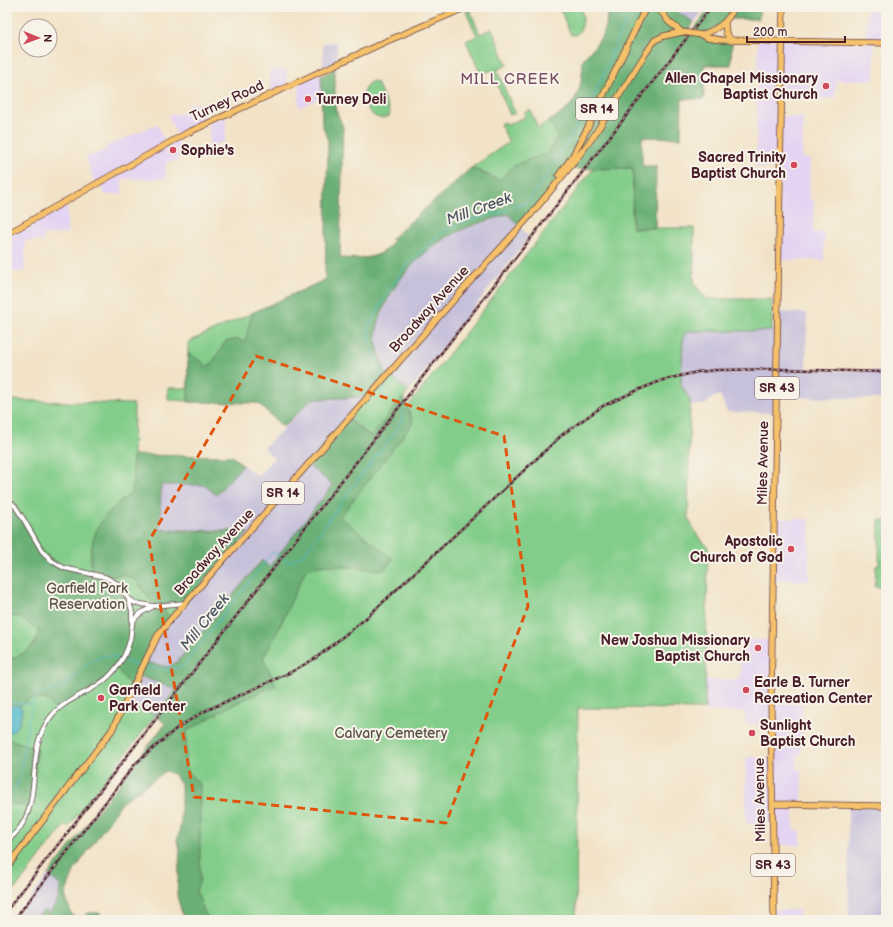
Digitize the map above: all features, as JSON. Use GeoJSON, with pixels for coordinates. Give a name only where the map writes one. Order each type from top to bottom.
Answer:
{"type":"FeatureCollection","features":[{"type":"Feature","properties":{"kind":"main road","name":"Turney Road"},"geometry":{"type":"LineString","coordinates":[[7,234],[188,133],[386,41],[467,7]]}},
{"type":"Feature","properties":{"kind":"main road","name":"Broadway Avenue"},"geometry":{"type":"LineString","coordinates":[[538,206],[572,157],[588,128],[646,7]]}},
{"type":"Feature","properties":{"kind":"main road"},"geometry":{"type":"LineString","coordinates":[[702,35],[725,23],[729,19],[734,7]]}},
{"type":"Feature","properties":{"kind":"main road","name":"Miles Avenue"},"geometry":{"type":"LineString","coordinates":[[774,920],[772,703],[783,7]]}},
{"type":"Feature","properties":{"kind":"main road"},"geometry":{"type":"LineString","coordinates":[[659,9],[669,22],[682,32]]}},
{"type":"Feature","properties":{"kind":"main road"},"geometry":{"type":"LineString","coordinates":[[725,23],[726,33],[732,41]]}},
{"type":"Feature","properties":{"kind":"main road","name":"Broadway Avenue"},"geometry":{"type":"LineString","coordinates":[[7,867],[112,730],[158,635],[538,206],[593,137],[655,40],[664,36],[682,32],[702,35],[708,38],[732,41],[886,43]]}},
{"type":"Feature","properties":{"kind":"main road"},"geometry":{"type":"LineString","coordinates":[[773,804],[886,806]]}},
{"type":"Feature","properties":{"kind":"street"},"geometry":{"type":"LineString","coordinates":[[7,498],[15,506],[42,551],[52,561],[64,568],[105,577],[118,584],[128,598],[132,611],[130,641],[123,658],[112,674],[98,685],[56,710],[47,722],[37,748],[31,807],[18,831],[7,841]]}},
{"type":"Feature","properties":{"kind":"street"},"geometry":{"type":"LineString","coordinates":[[128,598],[135,603],[154,606],[185,604]]}},
{"type":"Feature","properties":{"kind":"street"},"geometry":{"type":"LineString","coordinates":[[132,623],[140,614],[154,606]]}},
{"type":"Feature","properties":{"kind":"highlighted area"},"geometry":{"type":"Polygon","coordinates":[[[256,356],[504,436],[528,606],[446,823],[194,797],[149,541],[256,356]]]}},
{"type":"Feature","properties":{"kind":"shaded area"},"geometry":{"type":"Polygon","coordinates":[[[671,7],[706,7],[686,33],[694,22],[671,7]]]}},
{"type":"Feature","properties":{"kind":"shaded area"},"geometry":{"type":"Polygon","coordinates":[[[867,7],[885,7],[884,43],[874,43],[874,80],[836,80],[835,98],[782,98],[781,117],[803,117],[802,158],[810,159],[809,199],[814,200],[813,232],[824,233],[824,260],[779,260],[780,167],[756,167],[758,40],[866,43],[867,7]]]}},
{"type":"Feature","properties":{"kind":"shaded area"},"geometry":{"type":"Polygon","coordinates":[[[337,42],[337,64],[323,70],[323,43],[337,42]]]}},
{"type":"Feature","properties":{"kind":"shaded area"},"geometry":{"type":"Polygon","coordinates":[[[270,70],[287,70],[287,87],[270,94],[270,70]]]}},
{"type":"Feature","properties":{"kind":"shaded area"},"geometry":{"type":"Polygon","coordinates":[[[321,71],[322,97],[299,108],[299,81],[321,71]]]}},
{"type":"Feature","properties":{"kind":"shaded area"},"geometry":{"type":"Polygon","coordinates":[[[188,103],[203,104],[203,126],[178,138],[168,116],[173,114],[187,114],[188,103]]]}},
{"type":"Feature","properties":{"kind":"shaded area"},"geometry":{"type":"Polygon","coordinates":[[[226,116],[225,141],[209,147],[209,123],[226,116]]]}},
{"type":"Feature","properties":{"kind":"shaded area"},"geometry":{"type":"Polygon","coordinates":[[[157,124],[166,145],[178,138],[178,161],[166,162],[166,179],[122,179],[122,194],[105,195],[99,183],[95,184],[86,157],[106,150],[105,147],[157,124]]]}},
{"type":"Feature","properties":{"kind":"shaded area"},"geometry":{"type":"Polygon","coordinates":[[[67,201],[67,234],[43,235],[43,241],[25,241],[25,272],[7,271],[7,234],[67,201]]]}},
{"type":"Feature","properties":{"kind":"shaded area"},"geometry":{"type":"Polygon","coordinates":[[[508,214],[529,237],[409,391],[385,371],[375,341],[377,325],[389,298],[404,275],[427,250],[456,232],[508,214]]]}},
{"type":"Feature","properties":{"kind":"shaded area"},"geometry":{"type":"Polygon","coordinates":[[[778,312],[807,313],[806,370],[855,371],[885,371],[886,314],[886,399],[777,397],[776,413],[727,412],[720,395],[711,399],[705,405],[690,405],[690,400],[681,385],[683,337],[688,331],[778,331],[778,312]]]}},
{"type":"Feature","properties":{"kind":"shaded area"},"geometry":{"type":"Polygon","coordinates":[[[368,397],[373,438],[271,568],[261,560],[177,663],[168,667],[145,663],[158,635],[248,531],[160,530],[161,485],[205,485],[217,494],[243,465],[258,476],[274,458],[264,448],[312,399],[368,397]]]}},
{"type":"Feature","properties":{"kind":"shaded area"},"geometry":{"type":"Polygon","coordinates":[[[774,518],[809,519],[809,581],[773,580],[774,518]]]}},
{"type":"Feature","properties":{"kind":"shaded area"},"geometry":{"type":"Polygon","coordinates":[[[741,640],[772,640],[772,703],[802,704],[801,754],[797,754],[797,770],[802,770],[802,805],[794,805],[794,830],[801,831],[801,845],[773,845],[773,823],[746,823],[746,757],[772,758],[771,724],[745,724],[745,712],[705,711],[706,680],[740,680],[741,640]]]}},
{"type":"Feature","properties":{"kind":"shaded area"},"geometry":{"type":"Polygon","coordinates":[[[139,675],[176,689],[156,715],[126,703],[139,675]]]}},
{"type":"Feature","properties":{"kind":"shaded area"},"geometry":{"type":"Polygon","coordinates":[[[848,805],[886,806],[886,920],[849,920],[848,805]]]}},
{"type":"Feature","properties":{"kind":"shaded area"},"geometry":{"type":"Polygon","coordinates":[[[48,875],[61,886],[58,900],[50,913],[39,915],[38,920],[14,920],[48,875]]]}},
{"type":"Feature","properties":{"kind":"shaded area"},"geometry":{"type":"Polygon","coordinates":[[[773,910],[799,910],[799,920],[773,920],[773,910]]]}},
{"type":"Feature","properties":{"kind":"green space"},"geometry":{"type":"Polygon","coordinates":[[[559,7],[580,8],[583,15],[583,22],[581,29],[576,35],[571,35],[559,7]]]}},
{"type":"Feature","properties":{"kind":"green space"},"geometry":{"type":"Polygon","coordinates":[[[605,7],[639,7],[537,197],[435,234],[387,289],[377,325],[376,341],[386,376],[388,374],[409,391],[373,438],[348,419],[367,397],[188,402],[168,400],[168,388],[188,388],[188,342],[340,273],[340,258],[362,258],[376,255],[383,252],[388,247],[393,241],[391,239],[501,198],[515,165],[499,180],[471,168],[509,142],[500,124],[505,122],[507,125],[525,117],[524,113],[530,110],[538,128],[561,115],[575,100],[583,80],[583,59],[598,42],[605,29],[607,15],[605,7]]]}},
{"type":"Feature","properties":{"kind":"green space"},"geometry":{"type":"Polygon","coordinates":[[[605,7],[671,7],[694,22],[686,33],[690,34],[711,7],[759,7],[759,19],[729,19],[703,35],[732,41],[731,65],[704,65],[704,99],[682,99],[681,138],[642,137],[642,166],[656,166],[655,228],[632,228],[633,168],[568,169],[520,227],[508,214],[476,224],[443,240],[415,262],[392,291],[378,323],[376,339],[377,347],[385,371],[388,374],[368,397],[312,399],[283,427],[258,403],[188,402],[188,353],[205,364],[204,368],[212,363],[226,341],[238,339],[245,342],[252,313],[325,280],[328,140],[322,124],[321,76],[335,69],[335,108],[343,127],[340,258],[362,259],[377,255],[389,247],[393,241],[391,239],[471,168],[499,180],[515,165],[541,155],[544,157],[558,136],[549,121],[566,109],[576,96],[581,80],[583,59],[598,42],[605,29],[607,15],[605,7]]]}},
{"type":"Feature","properties":{"kind":"green space"},"geometry":{"type":"Polygon","coordinates":[[[470,10],[480,34],[492,29],[507,65],[497,70],[515,113],[510,115],[491,70],[481,75],[466,41],[477,36],[466,12],[470,10]]]}},
{"type":"Feature","properties":{"kind":"green space"},"geometry":{"type":"Polygon","coordinates":[[[374,81],[377,83],[390,113],[389,116],[382,118],[375,116],[370,112],[366,105],[364,90],[368,84],[374,81]]]}},
{"type":"Feature","properties":{"kind":"green space","name":"Calvary Cemetery"},"geometry":{"type":"Polygon","coordinates":[[[633,168],[632,228],[694,228],[694,284],[707,299],[772,299],[772,331],[688,331],[683,337],[681,384],[690,401],[688,518],[697,535],[708,547],[705,709],[578,708],[576,920],[208,920],[196,891],[193,790],[166,723],[308,535],[593,169],[633,168]]]}},
{"type":"Feature","properties":{"kind":"green space"},"geometry":{"type":"Polygon","coordinates":[[[402,398],[405,400],[413,423],[340,517],[393,559],[384,570],[324,565],[306,569],[275,637],[263,658],[276,685],[230,706],[187,731],[185,768],[200,785],[200,880],[196,891],[208,920],[185,920],[177,896],[180,850],[177,842],[181,822],[181,784],[173,774],[166,771],[122,802],[74,871],[65,895],[71,913],[78,920],[60,920],[45,914],[42,917],[42,920],[38,920],[39,915],[45,910],[50,913],[58,900],[61,886],[48,875],[165,724],[156,715],[176,689],[139,676],[132,688],[116,668],[112,674],[56,710],[46,699],[30,699],[15,710],[7,708],[7,660],[23,653],[33,646],[38,636],[38,630],[20,617],[7,616],[7,499],[15,506],[42,551],[64,568],[91,573],[91,548],[98,528],[107,514],[132,492],[133,455],[232,456],[243,465],[216,495],[205,485],[161,485],[160,530],[248,533],[185,603],[161,605],[171,619],[158,635],[145,662],[168,667],[177,662],[262,560],[269,567],[333,485],[308,465],[348,419],[371,437],[402,398]],[[123,575],[106,577],[119,586],[126,596],[133,623],[140,614],[154,606],[136,580],[123,575]]]}},
{"type":"Feature","properties":{"kind":"green space","name":"Garfield Park Reservation"},"geometry":{"type":"Polygon","coordinates":[[[7,400],[133,404],[132,529],[248,531],[161,629],[126,703],[156,715],[68,827],[65,825],[12,893],[7,893],[7,400]]]}},
{"type":"Feature","properties":{"kind":"green space"},"geometry":{"type":"Polygon","coordinates":[[[879,520],[886,521],[886,587],[875,587],[876,566],[879,565],[879,520]]]}},
{"type":"Feature","properties":{"kind":"green space"},"geometry":{"type":"Polygon","coordinates":[[[7,739],[37,748],[31,807],[7,805],[7,739]]]}},
{"type":"Feature","properties":{"kind":"green space"},"geometry":{"type":"Polygon","coordinates":[[[89,913],[99,913],[104,920],[78,920],[89,913]]]}},
{"type":"Feature","properties":{"kind":"water"},"geometry":{"type":"Polygon","coordinates":[[[14,705],[20,706],[22,709],[20,719],[17,727],[7,735],[7,707],[14,705]]]}},
{"type":"Feature","properties":{"kind":"waterway","name":"Mill Creek"},"geometry":{"type":"LineString","coordinates":[[383,377],[369,337],[368,329],[387,293],[401,272],[434,238],[460,223],[502,212],[526,203],[539,187],[591,103],[619,36],[634,7]]}},
{"type":"Feature","properties":{"kind":"waterway","name":"Mill Creek"},"geometry":{"type":"LineString","coordinates":[[384,382],[384,396],[392,403]]}},
{"type":"Feature","properties":{"kind":"waterway","name":"Mill Creek"},"geometry":{"type":"LineString","coordinates":[[145,667],[169,669],[183,666],[273,552],[289,562],[304,554],[362,474],[392,436],[404,418],[403,412]]}},
{"type":"Feature","properties":{"kind":"waterway","name":"Mill Creek"},"geometry":{"type":"LineString","coordinates":[[14,789],[19,780],[27,728],[34,697],[63,685],[95,659],[102,656],[111,656],[121,659]]}},
{"type":"Feature","properties":{"kind":"waterway","name":"Mill Creek"},"geometry":{"type":"LineString","coordinates":[[124,661],[140,666]]}},
{"type":"Feature","properties":{"kind":"waterway"},"geometry":{"type":"LineString","coordinates":[[7,702],[31,704]]}},
{"type":"Feature","properties":{"kind":"railway"},"geometry":{"type":"LineString","coordinates":[[7,910],[711,7]]}},
{"type":"Feature","properties":{"kind":"railway"},"geometry":{"type":"LineString","coordinates":[[14,920],[136,763],[177,728],[205,711],[291,672],[316,658],[365,619],[563,434],[603,406],[663,380],[697,372],[717,370],[777,369],[886,372]]}},
{"type":"Feature","properties":{"kind":"place","name":"Allen Chapel Missionary Baptist Church"},"geometry":{"type":"Point","coordinates":[826,86]}},
{"type":"Feature","properties":{"kind":"place","name":"Turney Deli"},"geometry":{"type":"Point","coordinates":[308,99]}},
{"type":"Feature","properties":{"kind":"place","name":"Sophie's"},"geometry":{"type":"Point","coordinates":[173,150]}},
{"type":"Feature","properties":{"kind":"place","name":"Sacred Trinity Baptist Church"},"geometry":{"type":"Point","coordinates":[794,165]}},
{"type":"Feature","properties":{"kind":"place","name":"Apostolic Church of God"},"geometry":{"type":"Point","coordinates":[791,549]}},
{"type":"Feature","properties":{"kind":"place","name":"New Joshua Missionary Baptist Church"},"geometry":{"type":"Point","coordinates":[758,648]}},
{"type":"Feature","properties":{"kind":"place","name":"Earle B. Turner Recreation Center"},"geometry":{"type":"Point","coordinates":[746,690]}},
{"type":"Feature","properties":{"kind":"place","name":"Garfield Park Center"},"geometry":{"type":"Point","coordinates":[101,698]}},
{"type":"Feature","properties":{"kind":"place","name":"Sunlight Baptist Church"},"geometry":{"type":"Point","coordinates":[752,733]}},
{"type":"Feature","properties":{"kind":"district","name":"MILL CREEK"},"geometry":{"type":"Point","coordinates":[510,79]}}]}
